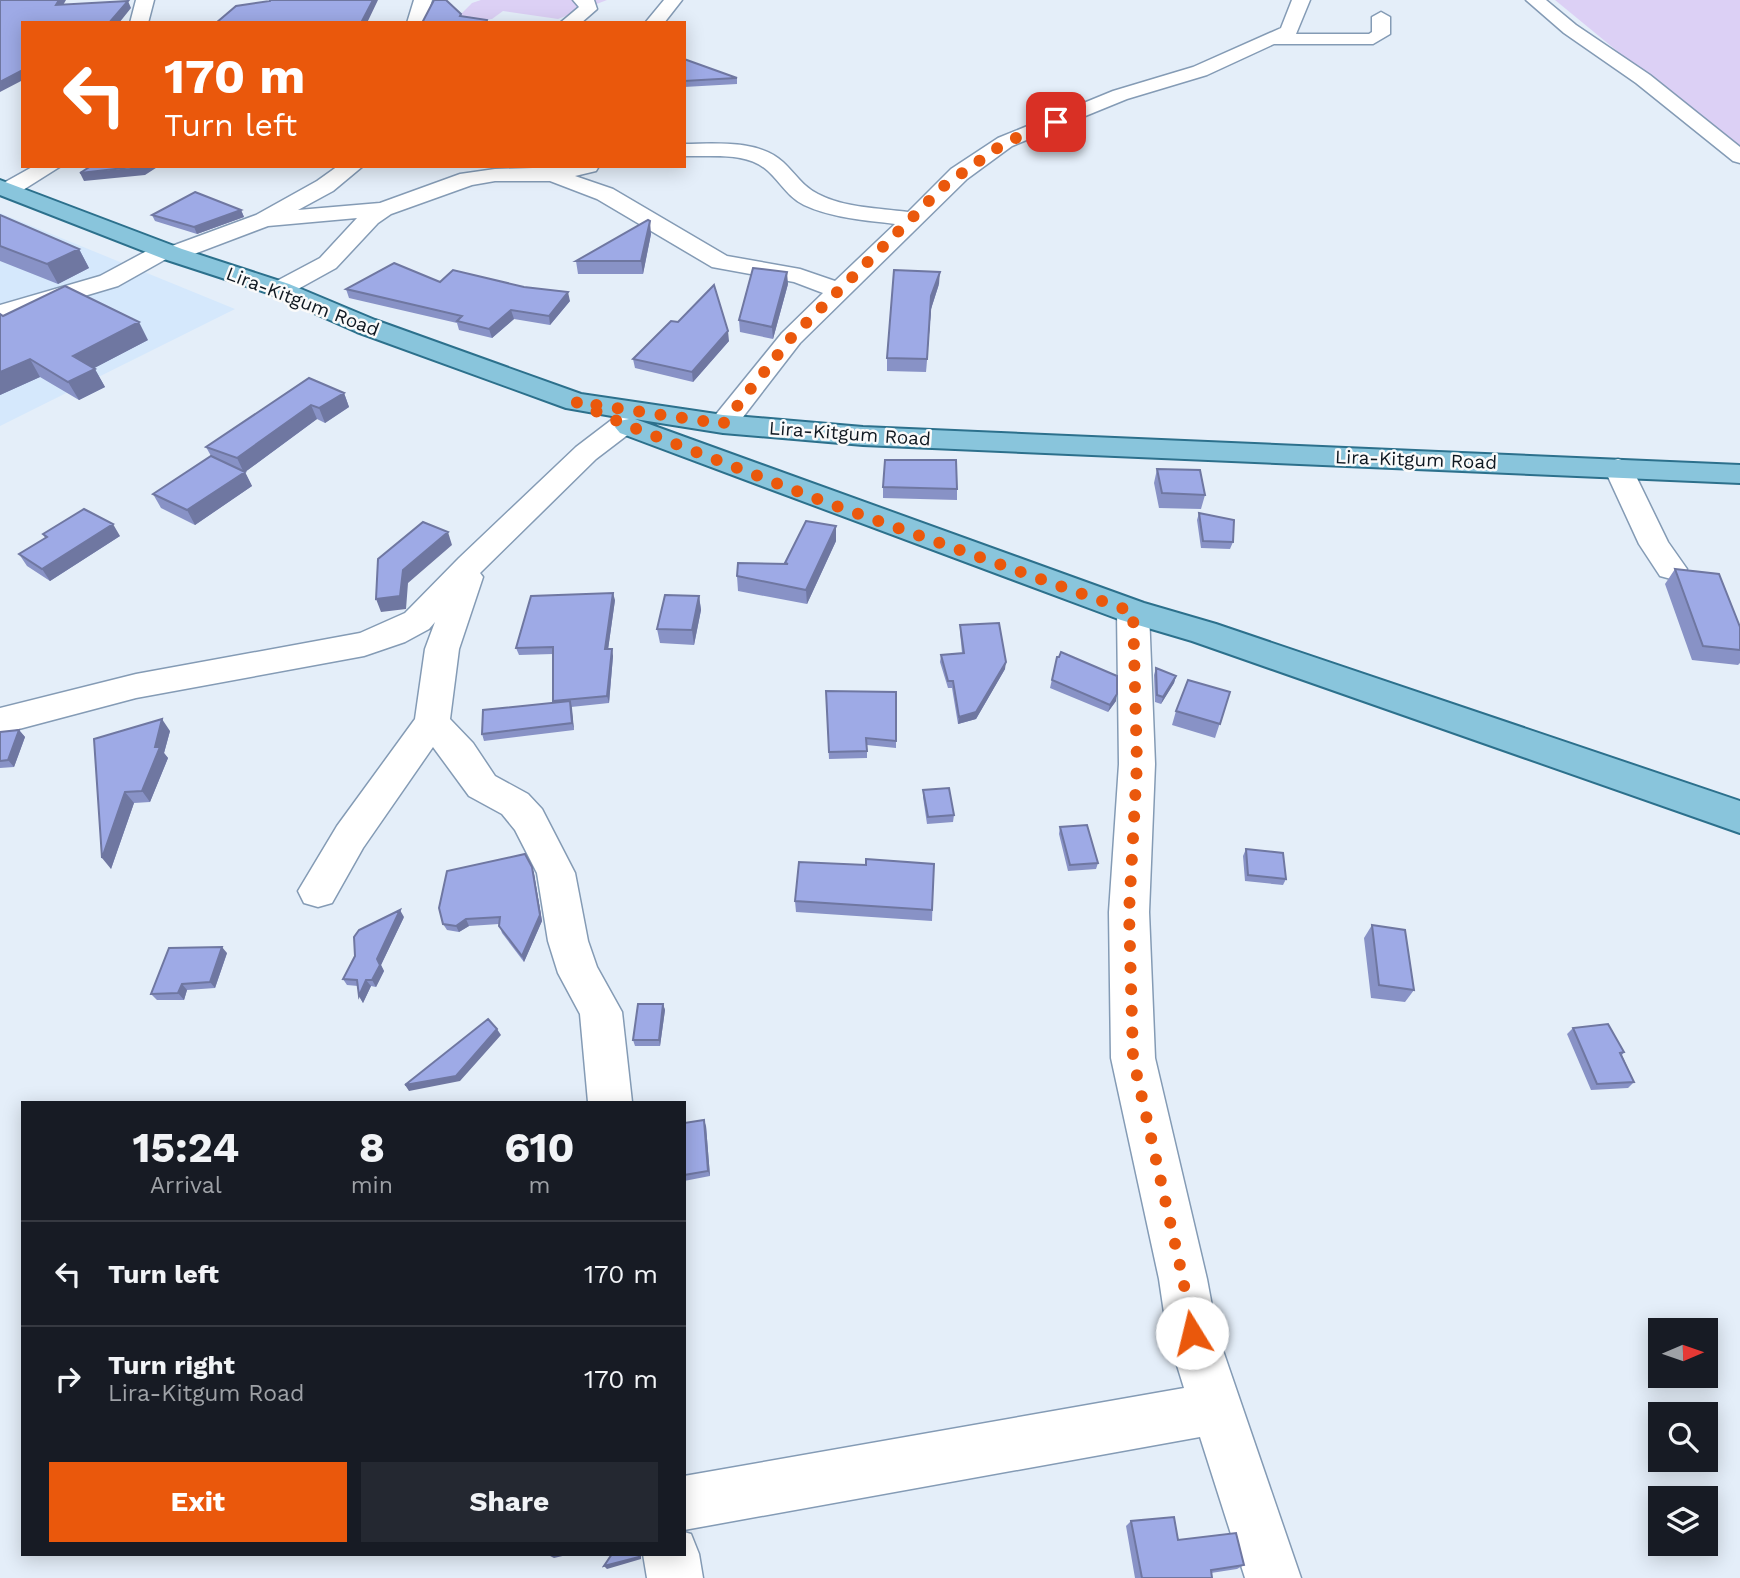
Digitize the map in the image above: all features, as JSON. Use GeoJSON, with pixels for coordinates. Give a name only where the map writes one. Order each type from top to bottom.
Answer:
{"type":"FeatureCollection","features":[{"type":"Feature","properties":{"kind":"main road","name":"Lira-Kitgum Road"},"geometry":{"type":"LineString","coordinates":[[4,189],[169,252],[280,289],[366,326],[576,402],[723,424],[863,436],[1740,474]]}},
{"type":"Feature","properties":{"kind":"main road"},"geometry":{"type":"LineString","coordinates":[[576,402],[624,424],[825,502],[1133,612],[1204,632],[1740,817]]}},
{"type":"Feature","properties":{"kind":"street"},"geometry":{"type":"LineString","coordinates":[[140,21],[145,0]]}},
{"type":"Feature","properties":{"kind":"street"},"geometry":{"type":"LineString","coordinates":[[417,21],[423,0]]}},
{"type":"Feature","properties":{"kind":"street"},"geometry":{"type":"LineString","coordinates":[[572,21],[587,9],[587,3],[582,0]]}},
{"type":"Feature","properties":{"kind":"street"},"geometry":{"type":"LineString","coordinates":[[656,21],[673,0]]}},
{"type":"Feature","properties":{"kind":"street"},"geometry":{"type":"LineString","coordinates":[[723,424],[791,338],[944,186],[1006,142],[1121,95],[1200,71],[1289,31],[1301,0]]}},
{"type":"Feature","properties":{"kind":"street"},"geometry":{"type":"LineString","coordinates":[[1535,0],[1570,29],[1643,79],[1740,157]]}},
{"type":"Feature","properties":{"kind":"street"},"geometry":{"type":"LineString","coordinates":[[1270,39],[1373,39],[1381,33],[1381,17]]}},
{"type":"Feature","properties":{"kind":"street"},"geometry":{"type":"LineString","coordinates":[[686,150],[749,154],[770,161],[792,188],[813,201],[834,208],[912,219]]}},
{"type":"Feature","properties":{"kind":"street"},"geometry":{"type":"LineString","coordinates":[[4,189],[46,168]]}},
{"type":"Feature","properties":{"kind":"street"},"geometry":{"type":"LineString","coordinates":[[0,313],[109,281],[169,252],[264,220],[326,186],[349,168]]}},
{"type":"Feature","properties":{"kind":"street"},"geometry":{"type":"LineString","coordinates":[[264,220],[383,209],[468,179],[495,175],[552,175],[580,168]]}},
{"type":"Feature","properties":{"kind":"street"},"geometry":{"type":"LineString","coordinates":[[552,175],[605,194],[720,262],[800,276],[839,290]]}},
{"type":"Feature","properties":{"kind":"street"},"geometry":{"type":"LineString","coordinates":[[280,289],[328,263],[370,218],[383,209]]}},
{"type":"Feature","properties":{"kind":"street"},"geometry":{"type":"LineString","coordinates":[[0,721],[136,686],[364,644],[393,634],[417,621],[470,565],[586,453],[624,424]]}},
{"type":"Feature","properties":{"kind":"street"},"geometry":{"type":"LineString","coordinates":[[1618,468],[1654,544],[1671,569]]}},
{"type":"Feature","properties":{"kind":"street"},"geometry":{"type":"LineString","coordinates":[[318,891],[350,837],[432,722],[442,649],[470,565]]}},
{"type":"Feature","properties":{"kind":"street"},"geometry":{"type":"LineString","coordinates":[[1133,612],[1137,764],[1129,912],[1133,1058],[1183,1279],[1192,1333],[1273,1578]]}},
{"type":"Feature","properties":{"kind":"street"},"geometry":{"type":"LineString","coordinates":[[432,722],[460,753],[482,786],[515,804],[529,820],[556,873],[566,931],[579,973],[601,1013],[610,1101]]}},
{"type":"Feature","properties":{"kind":"street"},"geometry":{"type":"LineString","coordinates":[[686,1503],[1217,1408]]}},
{"type":"Feature","properties":{"kind":"street"},"geometry":{"type":"LineString","coordinates":[[671,1556],[675,1578]]}},
{"type":"Feature","properties":{"kind":"shaded area"},"geometry":{"type":"Polygon","coordinates":[[[481,0],[607,0],[558,19],[503,11],[492,19],[466,21],[461,14],[472,3],[481,0]]]}},
{"type":"Feature","properties":{"kind":"shaded area"},"geometry":{"type":"Polygon","coordinates":[[[1555,0],[1740,0],[1740,152],[1555,0]]]}},
{"type":"Feature","properties":{"kind":"shaded area"},"geometry":{"type":"Polygon","coordinates":[[[0,213],[235,309],[0,426],[0,213]]]}},
{"type":"Feature","properties":{"kind":"building"},"geometry":{"type":"Polygon","coordinates":[[[0,0],[59,0],[56,5],[128,1],[111,21],[21,21],[21,71],[0,82],[0,0]]]}},
{"type":"Feature","properties":{"kind":"building"},"geometry":{"type":"Polygon","coordinates":[[[373,0],[362,21],[218,21],[236,6],[270,1],[373,0]]]}},
{"type":"Feature","properties":{"kind":"building"},"geometry":{"type":"Polygon","coordinates":[[[434,0],[446,0],[460,16],[487,20],[487,21],[423,21],[434,0]]]}},
{"type":"Feature","properties":{"kind":"building"},"geometry":{"type":"Polygon","coordinates":[[[686,60],[737,78],[686,81],[686,60]]]}},
{"type":"Feature","properties":{"kind":"building"},"geometry":{"type":"Polygon","coordinates":[[[88,168],[124,168],[80,173],[88,168]]]}},
{"type":"Feature","properties":{"kind":"building"},"geometry":{"type":"Polygon","coordinates":[[[195,192],[241,210],[194,227],[152,215],[195,192]]]}},
{"type":"Feature","properties":{"kind":"building"},"geometry":{"type":"Polygon","coordinates":[[[0,215],[79,249],[47,264],[0,246],[0,215]]]}},
{"type":"Feature","properties":{"kind":"building"},"geometry":{"type":"Polygon","coordinates":[[[650,221],[641,261],[576,261],[650,221]]]}},
{"type":"Feature","properties":{"kind":"building"},"geometry":{"type":"Polygon","coordinates":[[[394,263],[440,282],[453,270],[524,287],[568,292],[549,316],[511,310],[489,329],[457,321],[462,316],[346,289],[394,263]]]}},
{"type":"Feature","properties":{"kind":"building"},"geometry":{"type":"Polygon","coordinates":[[[753,268],[787,272],[772,327],[739,320],[753,268]]]}},
{"type":"Feature","properties":{"kind":"building"},"geometry":{"type":"Polygon","coordinates":[[[894,270],[940,272],[931,296],[927,359],[887,358],[894,270]]]}},
{"type":"Feature","properties":{"kind":"building"},"geometry":{"type":"Polygon","coordinates":[[[714,285],[728,331],[692,372],[633,359],[671,321],[678,322],[714,285]]]}},
{"type":"Feature","properties":{"kind":"building"},"geometry":{"type":"Polygon","coordinates":[[[65,286],[139,322],[73,356],[95,369],[68,382],[30,359],[0,372],[0,314],[3,316],[65,286]]]}},
{"type":"Feature","properties":{"kind":"building"},"geometry":{"type":"Polygon","coordinates":[[[309,378],[344,393],[319,408],[311,405],[237,458],[206,447],[309,378]]]}},
{"type":"Feature","properties":{"kind":"building"},"geometry":{"type":"Polygon","coordinates":[[[211,456],[245,472],[187,510],[153,494],[211,456]]]}},
{"type":"Feature","properties":{"kind":"building"},"geometry":{"type":"Polygon","coordinates":[[[885,460],[956,460],[957,489],[883,487],[885,460]]]}},
{"type":"Feature","properties":{"kind":"building"},"geometry":{"type":"Polygon","coordinates":[[[1157,469],[1200,470],[1205,495],[1162,493],[1157,469]]]}},
{"type":"Feature","properties":{"kind":"building"},"geometry":{"type":"Polygon","coordinates":[[[84,509],[113,524],[42,569],[19,554],[47,537],[43,534],[84,509]]]}},
{"type":"Feature","properties":{"kind":"building"},"geometry":{"type":"Polygon","coordinates":[[[1199,513],[1234,520],[1233,542],[1203,541],[1199,513]]]}},
{"type":"Feature","properties":{"kind":"building"},"geometry":{"type":"Polygon","coordinates":[[[806,521],[836,526],[806,590],[737,576],[738,563],[788,564],[785,563],[806,521]]]}},
{"type":"Feature","properties":{"kind":"building"},"geometry":{"type":"Polygon","coordinates":[[[423,522],[448,532],[403,570],[400,596],[376,599],[378,559],[423,522]]]}},
{"type":"Feature","properties":{"kind":"building"},"geometry":{"type":"Polygon","coordinates":[[[1675,569],[1719,574],[1740,627],[1740,650],[1703,646],[1675,569]]]}},
{"type":"Feature","properties":{"kind":"building"},"geometry":{"type":"Polygon","coordinates":[[[613,593],[605,649],[612,649],[607,696],[553,701],[553,647],[516,648],[531,596],[613,593]]]}},
{"type":"Feature","properties":{"kind":"building"},"geometry":{"type":"Polygon","coordinates":[[[665,595],[699,596],[692,630],[657,629],[665,595]]]}},
{"type":"Feature","properties":{"kind":"building"},"geometry":{"type":"Polygon","coordinates":[[[999,623],[1006,662],[976,712],[959,717],[953,681],[948,681],[941,655],[964,653],[960,625],[999,623]]]}},
{"type":"Feature","properties":{"kind":"building"},"geometry":{"type":"Polygon","coordinates":[[[1061,652],[1117,676],[1117,694],[1110,705],[1052,680],[1057,657],[1061,652]]]}},
{"type":"Feature","properties":{"kind":"building"},"geometry":{"type":"Polygon","coordinates":[[[1156,668],[1176,676],[1163,697],[1157,695],[1156,668]]]}},
{"type":"Feature","properties":{"kind":"building"},"geometry":{"type":"Polygon","coordinates":[[[1188,680],[1230,692],[1220,724],[1176,711],[1188,680]]]}},
{"type":"Feature","properties":{"kind":"building"},"geometry":{"type":"Polygon","coordinates":[[[826,691],[896,692],[896,741],[866,738],[867,751],[829,752],[826,691]]]}},
{"type":"Feature","properties":{"kind":"building"},"geometry":{"type":"Polygon","coordinates":[[[570,701],[572,723],[482,734],[483,710],[570,701]]]}},
{"type":"Feature","properties":{"kind":"building"},"geometry":{"type":"Polygon","coordinates":[[[162,719],[155,747],[160,747],[142,791],[125,792],[102,858],[94,739],[162,719]]]}},
{"type":"Feature","properties":{"kind":"building"},"geometry":{"type":"Polygon","coordinates":[[[19,730],[8,760],[0,761],[0,732],[19,730]]]}},
{"type":"Feature","properties":{"kind":"building"},"geometry":{"type":"Polygon","coordinates":[[[949,788],[954,815],[928,817],[923,790],[949,788]]]}},
{"type":"Feature","properties":{"kind":"building"},"geometry":{"type":"Polygon","coordinates":[[[1087,825],[1098,863],[1070,865],[1060,827],[1087,825]]]}},
{"type":"Feature","properties":{"kind":"building"},"geometry":{"type":"Polygon","coordinates":[[[1246,849],[1283,853],[1286,879],[1248,875],[1246,849]]]}},
{"type":"Feature","properties":{"kind":"building"},"geometry":{"type":"Polygon","coordinates":[[[525,854],[532,867],[540,915],[522,956],[499,926],[500,917],[466,919],[456,926],[443,924],[439,908],[447,871],[525,854]]]}},
{"type":"Feature","properties":{"kind":"building"},"geometry":{"type":"Polygon","coordinates":[[[866,859],[934,864],[932,910],[795,901],[799,862],[866,865],[866,859]]]}},
{"type":"Feature","properties":{"kind":"building"},"geometry":{"type":"Polygon","coordinates":[[[400,910],[377,959],[380,965],[372,980],[366,980],[359,996],[357,980],[343,979],[355,956],[354,937],[359,930],[400,910]]]}},
{"type":"Feature","properties":{"kind":"building"},"geometry":{"type":"Polygon","coordinates":[[[1372,925],[1405,930],[1414,990],[1379,985],[1372,925]]]}},
{"type":"Feature","properties":{"kind":"building"},"geometry":{"type":"Polygon","coordinates":[[[222,947],[210,982],[182,984],[178,993],[151,994],[169,948],[222,947]]]}},
{"type":"Feature","properties":{"kind":"building"},"geometry":{"type":"Polygon","coordinates":[[[638,1004],[663,1004],[659,1040],[633,1040],[638,1004]]]}},
{"type":"Feature","properties":{"kind":"building"},"geometry":{"type":"Polygon","coordinates":[[[488,1019],[497,1029],[456,1076],[405,1085],[488,1019]]]}},
{"type":"Feature","properties":{"kind":"building"},"geometry":{"type":"Polygon","coordinates":[[[1608,1024],[1624,1052],[1620,1053],[1634,1082],[1597,1084],[1573,1028],[1608,1024]]]}},
{"type":"Feature","properties":{"kind":"building"},"geometry":{"type":"Polygon","coordinates":[[[704,1120],[708,1171],[686,1175],[686,1123],[704,1120]]]}},
{"type":"Feature","properties":{"kind":"building"},"geometry":{"type":"Polygon","coordinates":[[[1174,1517],[1178,1540],[1236,1533],[1244,1565],[1211,1570],[1212,1578],[1142,1578],[1131,1521],[1174,1517]]]}},
{"type":"Feature","properties":{"kind":"building"},"geometry":{"type":"Polygon","coordinates":[[[611,1556],[639,1556],[639,1557],[604,1566],[611,1556]]]}},
{"type":"Feature","properties":{"kind":"route"},"geometry":{"type":"LineString","coordinates":[[1056,122],[1006,142],[944,186],[791,338],[723,424],[576,402],[624,424],[825,502],[1133,612],[1137,764],[1129,912],[1133,1058],[1183,1279],[1192,1333]]}}]}
